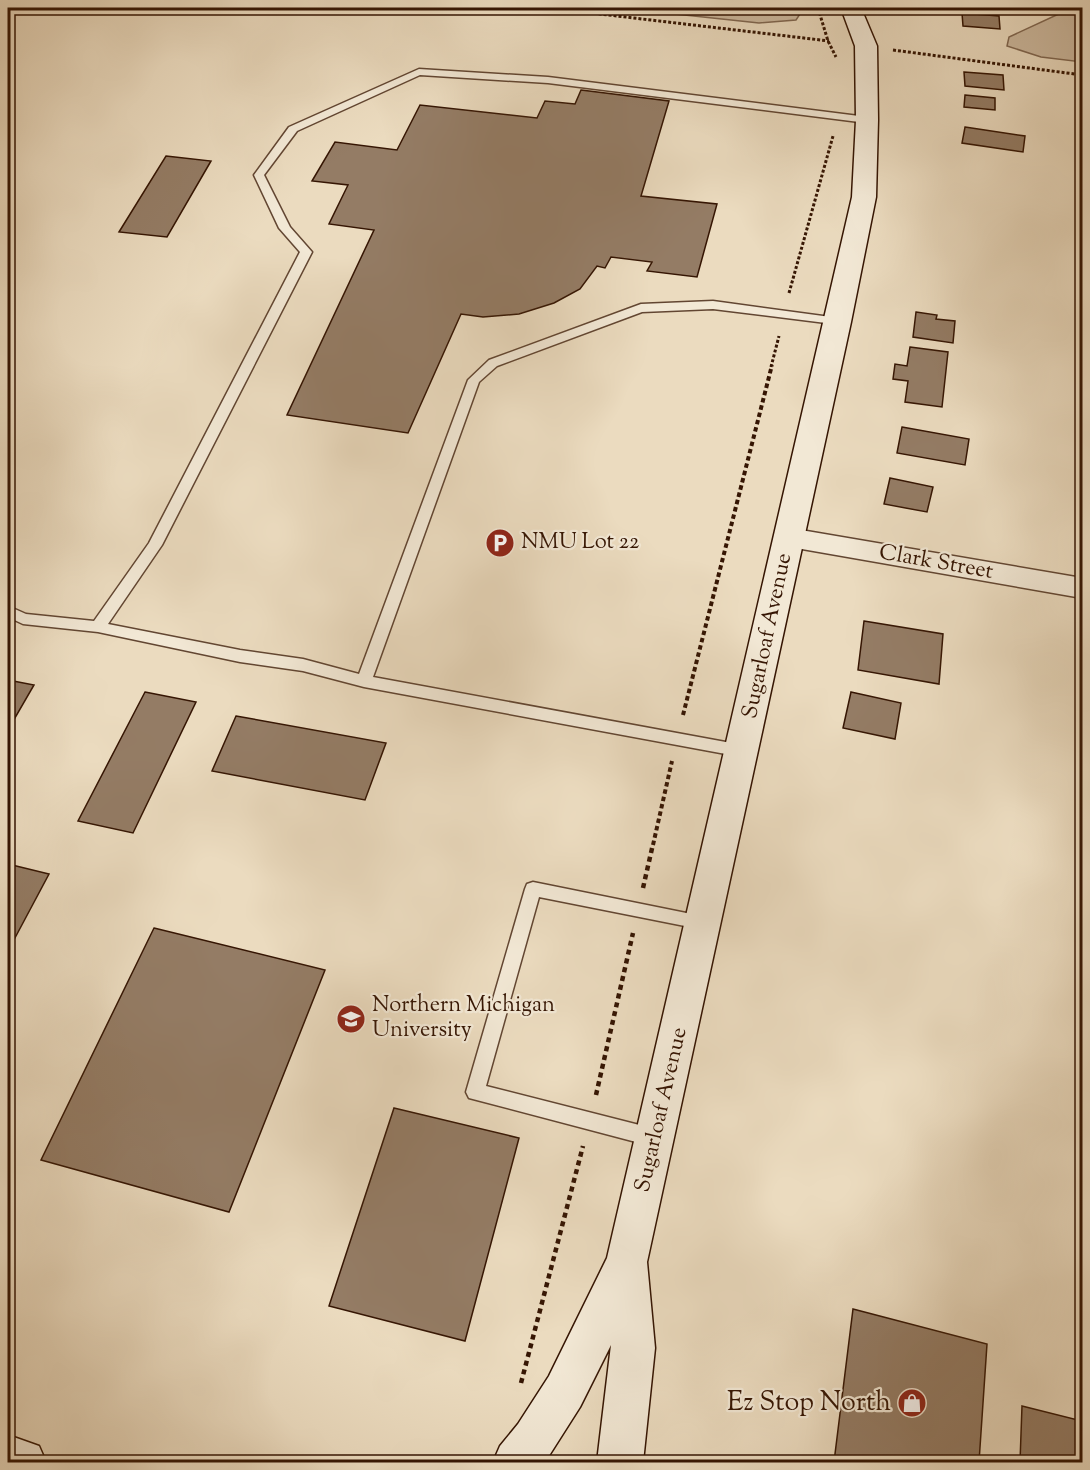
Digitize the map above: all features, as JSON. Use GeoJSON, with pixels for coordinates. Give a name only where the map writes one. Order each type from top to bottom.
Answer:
{"type":"FeatureCollection","features":[{"type":"Feature","properties":{"kind":"main road","name":"Sugarloaf Avenue"},"geometry":{"type":"LineString","coordinates":[[516,1462],[529,1448],[570,1380],[627,1261],[705,923],[864,197],[867,120],[866,46],[851,8]]}},
{"type":"Feature","properties":{"kind":"main road","name":"Sugarloaf Avenue"},"geometry":{"type":"LineString","coordinates":[[620,1462],[633,1348],[627,1261]]}},
{"type":"Feature","properties":{"kind":"main road"},"geometry":{"type":"LineString","coordinates":[[8,1458],[22,1462]]}},
{"type":"Feature","properties":{"kind":"street","name":"Clark Street"},"geometry":{"type":"LineString","coordinates":[[789,538],[1083,588]]}},
{"type":"Feature","properties":{"kind":"lane"},"geometry":{"type":"LineString","coordinates":[[98,627],[155,545],[306,252],[285,228],[259,175],[293,129],[420,72],[548,80],[867,120]]}},
{"type":"Feature","properties":{"kind":"lane"},"geometry":{"type":"LineString","coordinates":[[364,681],[474,380],[493,363],[641,308],[713,305],[838,322]]}},
{"type":"Feature","properties":{"kind":"lane"},"geometry":{"type":"LineString","coordinates":[[8,611],[23,619],[98,627],[240,656],[303,665],[364,681],[742,751]]}},
{"type":"Feature","properties":{"kind":"lane"},"geometry":{"type":"LineString","coordinates":[[655,1138],[475,1092],[533,890],[705,923]]}},
{"type":"Feature","properties":{"kind":"path"},"geometry":{"type":"LineString","coordinates":[[549,8],[828,41],[1083,75]]}},
{"type":"Feature","properties":{"kind":"path"},"geometry":{"type":"LineString","coordinates":[[818,8],[828,41],[837,58]]}},
{"type":"Feature","properties":{"kind":"path"},"geometry":{"type":"LineString","coordinates":[[518,1394],[589,1122],[677,739],[784,315],[832,140],[836,116]]}},
{"type":"Feature","properties":{"kind":"shaded area"},"geometry":{"type":"Polygon","coordinates":[[[619,8],[804,8],[796,20],[759,23],[619,8]]]}},
{"type":"Feature","properties":{"kind":"shaded area"},"geometry":{"type":"Polygon","coordinates":[[[1062,8],[1082,8],[1082,62],[1041,57],[1007,46],[1009,37],[1063,12],[1062,8]]]}},
{"type":"Feature","properties":{"kind":"building"},"geometry":{"type":"Polygon","coordinates":[[[962,13],[999,16],[1000,29],[963,26],[962,13]]]}},
{"type":"Feature","properties":{"kind":"building"},"geometry":{"type":"Polygon","coordinates":[[[964,72],[1003,75],[1004,90],[965,86],[964,72]]]}},
{"type":"Feature","properties":{"kind":"building"},"geometry":{"type":"Polygon","coordinates":[[[581,90],[669,101],[641,196],[717,204],[697,277],[647,271],[652,262],[611,257],[605,268],[597,266],[580,289],[554,303],[519,314],[483,317],[461,314],[408,433],[287,415],[374,230],[329,224],[348,185],[312,181],[335,142],[397,150],[420,105],[537,118],[545,101],[575,104],[581,90]]]}},
{"type":"Feature","properties":{"kind":"building"},"geometry":{"type":"Polygon","coordinates":[[[965,95],[995,98],[995,110],[964,107],[965,95]]]}},
{"type":"Feature","properties":{"kind":"building"},"geometry":{"type":"Polygon","coordinates":[[[965,127],[1025,136],[1023,152],[962,143],[965,127]]]}},
{"type":"Feature","properties":{"kind":"building"},"geometry":{"type":"Polygon","coordinates":[[[166,156],[211,161],[167,237],[119,232],[166,156]]]}},
{"type":"Feature","properties":{"kind":"building"},"geometry":{"type":"Polygon","coordinates":[[[916,312],[937,315],[936,319],[955,321],[953,343],[913,337],[916,312]]]}},
{"type":"Feature","properties":{"kind":"building"},"geometry":{"type":"Polygon","coordinates":[[[910,347],[948,352],[942,407],[905,402],[908,381],[893,379],[895,364],[907,366],[910,347]]]}},
{"type":"Feature","properties":{"kind":"building"},"geometry":{"type":"Polygon","coordinates":[[[902,427],[969,439],[965,465],[897,453],[902,427]]]}},
{"type":"Feature","properties":{"kind":"building"},"geometry":{"type":"Polygon","coordinates":[[[890,478],[933,487],[927,512],[884,504],[890,478]]]}},
{"type":"Feature","properties":{"kind":"building"},"geometry":{"type":"Polygon","coordinates":[[[864,621],[943,634],[939,684],[858,670],[864,621]]]}},
{"type":"Feature","properties":{"kind":"building"},"geometry":{"type":"Polygon","coordinates":[[[8,680],[34,685],[8,730],[8,680]]]}},
{"type":"Feature","properties":{"kind":"building"},"geometry":{"type":"Polygon","coordinates":[[[145,692],[196,702],[133,833],[78,821],[145,692]]]}},
{"type":"Feature","properties":{"kind":"building"},"geometry":{"type":"Polygon","coordinates":[[[851,692],[901,703],[895,739],[843,728],[851,692]]]}},
{"type":"Feature","properties":{"kind":"building"},"geometry":{"type":"Polygon","coordinates":[[[236,716],[386,743],[365,800],[212,771],[236,716]]]}},
{"type":"Feature","properties":{"kind":"building"},"geometry":{"type":"Polygon","coordinates":[[[8,864],[49,874],[8,951],[8,864]]]}},
{"type":"Feature","properties":{"kind":"building"},"geometry":{"type":"Polygon","coordinates":[[[154,928],[325,970],[229,1212],[41,1160],[154,928]]]}},
{"type":"Feature","properties":{"kind":"building"},"geometry":{"type":"Polygon","coordinates":[[[394,1108],[519,1138],[465,1341],[329,1306],[394,1108]]]}},
{"type":"Feature","properties":{"kind":"building","name":"Ez Stop North"},"geometry":{"type":"Polygon","coordinates":[[[853,1309],[987,1344],[979,1462],[834,1462],[853,1309]]]}},
{"type":"Feature","properties":{"kind":"building"},"geometry":{"type":"Polygon","coordinates":[[[1022,1406],[1082,1421],[1082,1462],[1020,1462],[1022,1406]]]}},
{"type":"Feature","properties":{"kind":"place","name":"NMU Lot 22"},"geometry":{"type":"Point","coordinates":[500,543]}},
{"type":"Feature","properties":{"kind":"place","name":"Northern Michigan University"},"geometry":{"type":"Point","coordinates":[351,1019]}},
{"type":"Feature","properties":{"kind":"place","name":"Ez Stop North"},"geometry":{"type":"Point","coordinates":[912,1403]}}]}
